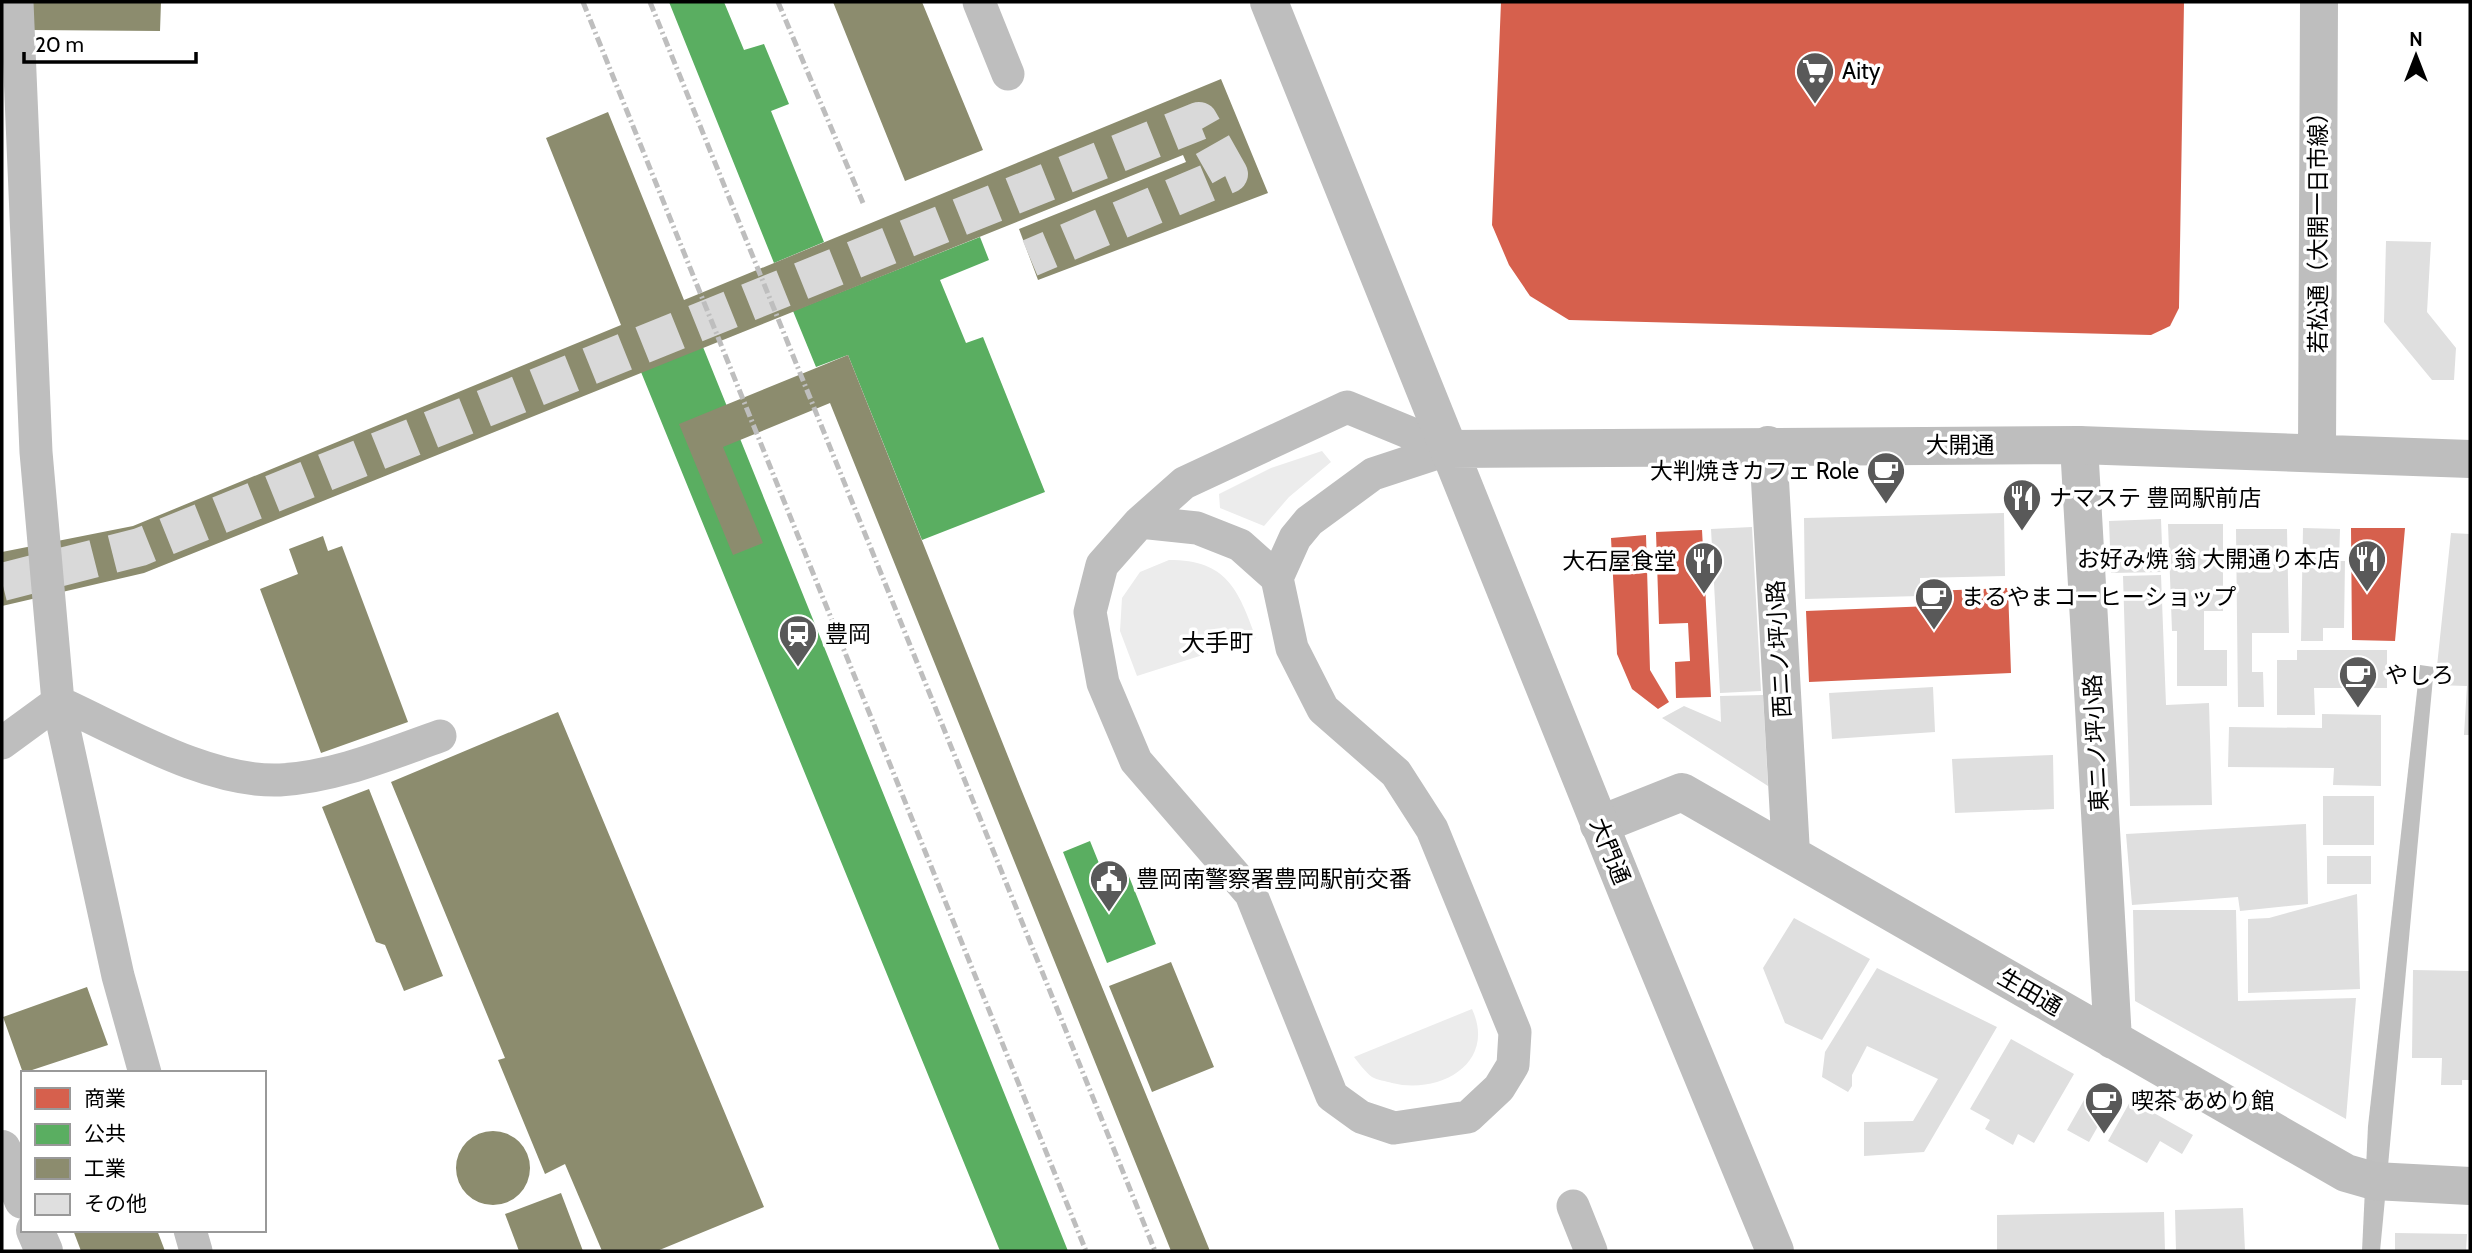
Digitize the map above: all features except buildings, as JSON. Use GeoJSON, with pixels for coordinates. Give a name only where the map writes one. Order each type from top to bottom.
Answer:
{"type":"FeatureCollection","features":[{"type":"Feature","properties":{"kind":"street","name":"大門通"},"geometry":{"type":"LineString","coordinates":[[1269,2],[1599,825],[1775,1251]]}},
{"type":"Feature","properties":{"kind":"street","name":"若松通（大開一日市線）"},"geometry":{"type":"LineString","coordinates":[[2317,453],[2319,2]]}},
{"type":"Feature","properties":{"kind":"street","name":"西ニノ坪小路"},"geometry":{"type":"LineString","coordinates":[[1768,445],[1791,853]]}},
{"type":"Feature","properties":{"kind":"street","name":"大開通"},"geometry":{"type":"LineString","coordinates":[[1449,449],[2079,445],[2470,458]]}},
{"type":"Feature","properties":{"kind":"street","name":"東ニノ坪小路"},"geometry":{"type":"LineString","coordinates":[[2079,445],[2113,1040]]}},
{"type":"Feature","properties":{"kind":"street","name":"生田通"},"geometry":{"type":"LineString","coordinates":[[1599,825],[1682,792],[2346,1173],[2374,1181],[2470,1186]]}},
{"type":"Feature","properties":{"kind":"street"},"geometry":{"type":"LineString","coordinates":[[2,1149],[21,1195]]}},
{"type":"Feature","properties":{"kind":"street"},"geometry":{"type":"LineString","coordinates":[[37,1232],[44,1251]]}},
{"type":"Feature","properties":{"kind":"lane"},"geometry":{"type":"LineString","coordinates":[[17,2],[36,452],[58,702],[118,976],[144,1071]]}},
{"type":"Feature","properties":{"kind":"lane"},"geometry":{"type":"LineString","coordinates":[[979,2],[1008,74]]}},
{"type":"Feature","properties":{"kind":"lane"},"geometry":{"type":"LineString","coordinates":[[1140,522],[1198,528],[1240,545],[1277,578],[1292,648],[1323,709],[1396,773],[1432,829],[1516,1032],[1513,1065],[1499,1088],[1468,1116],[1394,1128],[1361,1118],[1332,1096],[1251,894],[1136,761],[1103,683],[1090,612],[1102,565],[1140,522],[1184,483],[1347,407],[1449,449]]}},
{"type":"Feature","properties":{"kind":"lane"},"geometry":{"type":"LineString","coordinates":[[1277,578],[1296,538],[1309,521],[1373,474],[1449,449]]}},
{"type":"Feature","properties":{"kind":"lane"},"geometry":{"type":"LineString","coordinates":[[58,702],[181,758],[244,777],[279,780],[340,770],[440,736]]}},
{"type":"Feature","properties":{"kind":"lane"},"geometry":{"type":"LineString","coordinates":[[2,743],[58,702]]}},
{"type":"Feature","properties":{"kind":"lane"},"geometry":{"type":"LineString","coordinates":[[1573,1206],[1591,1251]]}},
{"type":"Feature","properties":{"kind":"lane"},"geometry":{"type":"LineString","coordinates":[[191,1232],[196,1251]]}},
{"type":"Feature","properties":{"kind":"shaded area"},"geometry":{"type":"Polygon","coordinates":[[[1322,451],[1331,462],[1289,497],[1264,526],[1220,508],[1219,494],[1271,468],[1322,451]]]}},
{"type":"Feature","properties":{"kind":"shaded area"},"geometry":{"type":"Polygon","coordinates":[[[1169,560],[1205,565],[1228,581],[1243,605],[1256,638],[1137,676],[1120,631],[1122,598],[1140,572],[1169,560]]]}},
{"type":"Feature","properties":{"kind":"shaded area"},"geometry":{"type":"Polygon","coordinates":[[[2420,665],[2434,667],[2380,1251],[2362,1251],[2368,1126],[2420,665]]]}},
{"type":"Feature","properties":{"kind":"shaded area"},"geometry":{"type":"Polygon","coordinates":[[[1472,1009],[1478,1028],[1477,1045],[1470,1059],[1459,1071],[1445,1079],[1410,1085],[1379,1080],[1372,1077],[1354,1057],[1472,1009]]]}},
{"type":"Feature","properties":{"kind":"tunnel"},"geometry":{"type":"LineString","coordinates":[[2,582],[140,547],[1199,121],[1229,174],[1030,258]]}},
{"type":"Feature","properties":{"kind":"railway"},"geometry":{"type":"LineString","coordinates":[[583,2],[1086,1251]]}},
{"type":"Feature","properties":{"kind":"railway"},"geometry":{"type":"LineString","coordinates":[[650,2],[1155,1251]]}},
{"type":"Feature","properties":{"kind":"railway"},"geometry":{"type":"LineString","coordinates":[[778,2],[863,203]]}},
{"type":"Feature","properties":{"kind":"place","name":"Aity"},"geometry":{"type":"Point","coordinates":[1815,105]}},
{"type":"Feature","properties":{"kind":"place","name":"大判焼きカフェ Role"},"geometry":{"type":"Point","coordinates":[1886,505]}},
{"type":"Feature","properties":{"kind":"place","name":"ナマステ 豊岡駅前店"},"geometry":{"type":"Point","coordinates":[2022,532]}},
{"type":"Feature","properties":{"kind":"place","name":"お好み焼 翁 大開通り本店"},"geometry":{"type":"Point","coordinates":[2367,593]}},
{"type":"Feature","properties":{"kind":"place","name":"大石屋食堂"},"geometry":{"type":"Point","coordinates":[1704,595]}},
{"type":"Feature","properties":{"kind":"place","name":"まるやまコーヒーショップ"},"geometry":{"type":"Point","coordinates":[1934,631]}},
{"type":"Feature","properties":{"kind":"place","name":"豊岡"},"geometry":{"type":"Point","coordinates":[798,668]}},
{"type":"Feature","properties":{"kind":"place","name":"やしろ"},"geometry":{"type":"Point","coordinates":[2358,709]}},
{"type":"Feature","properties":{"kind":"place","name":"豊岡南警察署豊岡駅前交番"},"geometry":{"type":"Point","coordinates":[1109,913]}},
{"type":"Feature","properties":{"kind":"place","name":"喫茶 あめり館"},"geometry":{"type":"Point","coordinates":[2104,1135]}},
{"type":"Feature","properties":{"kind":"district","name":"大手町"},"geometry":{"type":"Point","coordinates":[1217,642]}}]}
